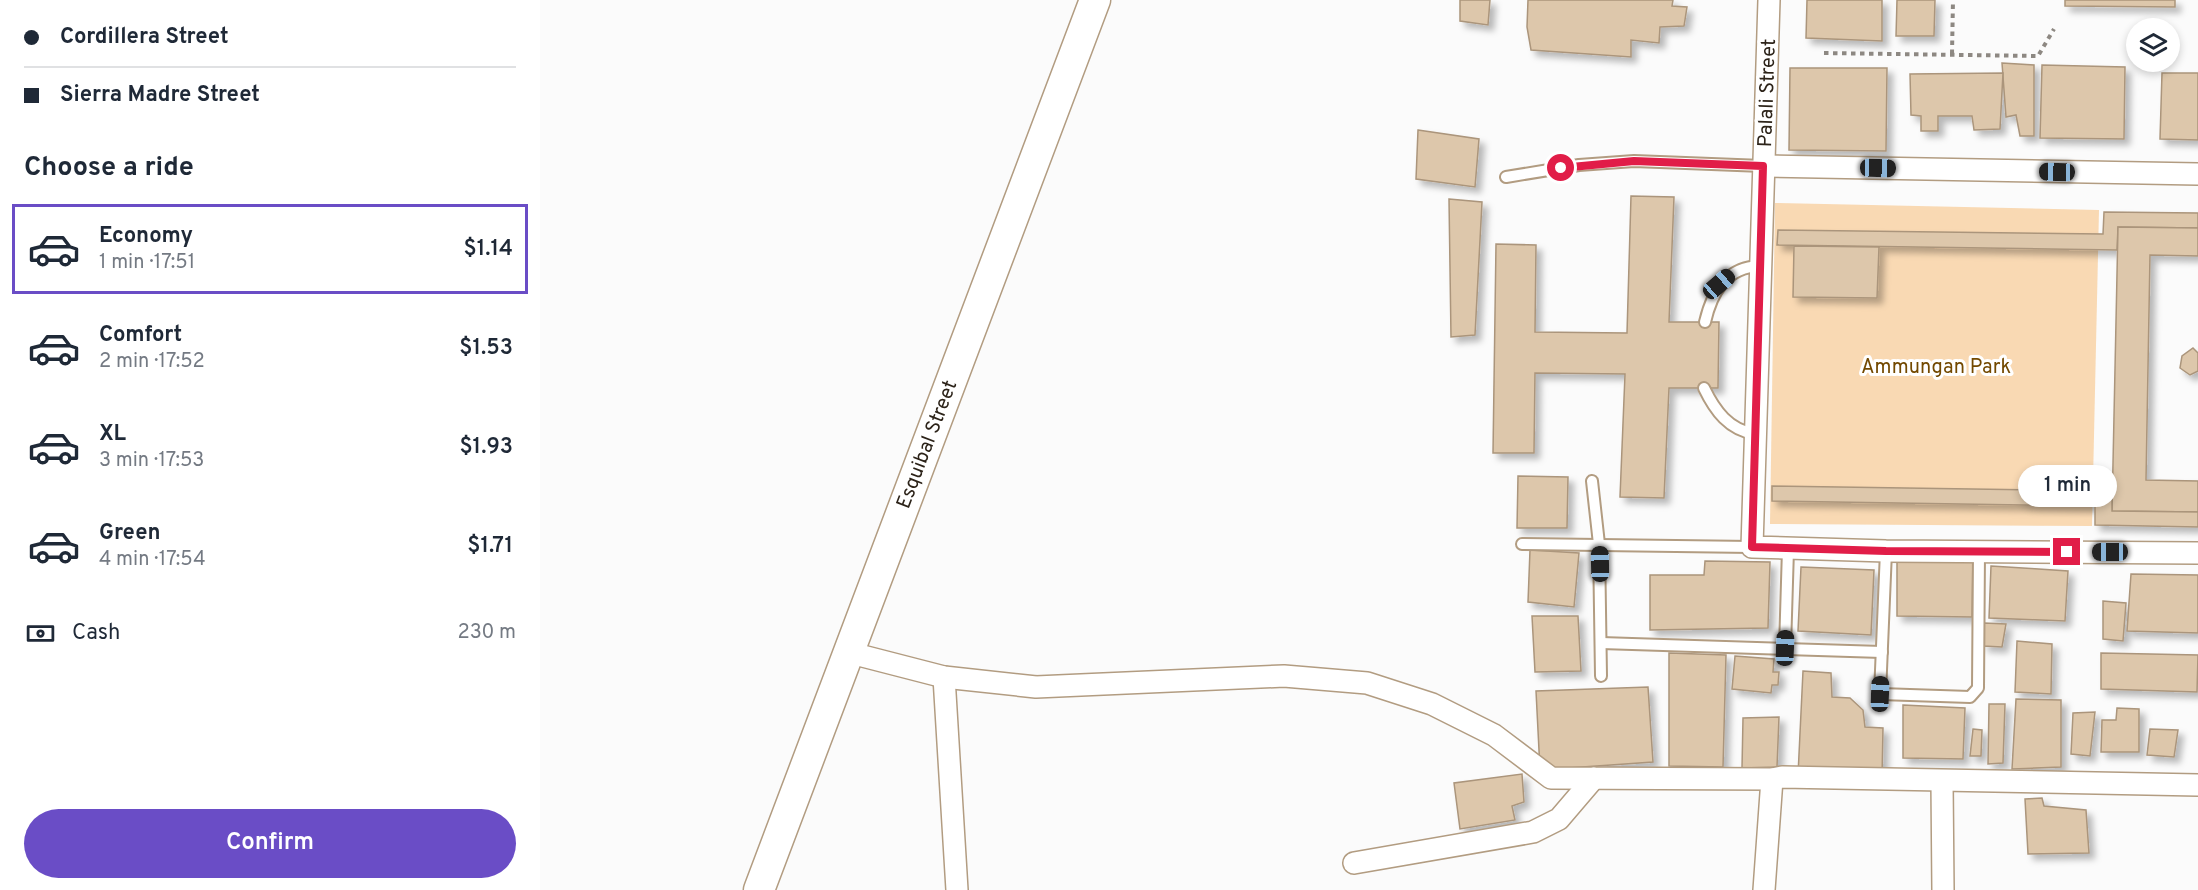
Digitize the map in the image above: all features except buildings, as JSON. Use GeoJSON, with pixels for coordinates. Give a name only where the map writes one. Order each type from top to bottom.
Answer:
{"type":"FeatureCollection","features":[{"type":"Feature","properties":{"kind":"street","name":"Esquibal Street"},"geometry":{"type":"LineString","coordinates":[[759,890],[1095,0]]}},
{"type":"Feature","properties":{"kind":"street","name":"Palali Street"},"geometry":{"type":"LineString","coordinates":[[1752,547],[1769,0]]}},
{"type":"Feature","properties":{"kind":"street"},"geometry":{"type":"LineString","coordinates":[[1763,166],[2198,174]]}},
{"type":"Feature","properties":{"kind":"street"},"geometry":{"type":"LineString","coordinates":[[1752,547],[1886,551],[2198,553]]}},
{"type":"Feature","properties":{"kind":"street"},"geometry":{"type":"LineString","coordinates":[[847,652],[944,677],[1036,687],[1284,676],[1367,683],[1432,704],[1494,735],[1551,778],[1772,780],[1782,777],[1942,782],[2198,785]]}},
{"type":"Feature","properties":{"kind":"street"},"geometry":{"type":"LineString","coordinates":[[944,677],[957,890]]}},
{"type":"Feature","properties":{"kind":"street"},"geometry":{"type":"LineString","coordinates":[[1354,863],[1533,832],[1559,819],[1594,778]]}},
{"type":"Feature","properties":{"kind":"street"},"geometry":{"type":"LineString","coordinates":[[1764,890],[1772,780]]}},
{"type":"Feature","properties":{"kind":"street"},"geometry":{"type":"LineString","coordinates":[[1942,782],[1943,890]]}},
{"type":"Feature","properties":{"kind":"lane"},"geometry":{"type":"LineString","coordinates":[[1506,177],[1579,165],[1634,161],[1763,166]]}},
{"type":"Feature","properties":{"kind":"lane"},"geometry":{"type":"LineString","coordinates":[[1705,322],[1711,298],[1719,284],[1742,268],[1760,266]]}},
{"type":"Feature","properties":{"kind":"lane"},"geometry":{"type":"LineString","coordinates":[[1704,388],[1714,407],[1733,428],[1755,434]]}},
{"type":"Feature","properties":{"kind":"lane"},"geometry":{"type":"LineString","coordinates":[[1592,481],[1599,544],[1601,676]]}},
{"type":"Feature","properties":{"kind":"lane"},"geometry":{"type":"LineString","coordinates":[[1522,544],[1752,547]]}},
{"type":"Feature","properties":{"kind":"lane"},"geometry":{"type":"LineString","coordinates":[[1785,648],[1788,549]]}},
{"type":"Feature","properties":{"kind":"lane"},"geometry":{"type":"LineString","coordinates":[[1886,551],[1880,694],[1970,697],[1978,688],[1979,552]]}},
{"type":"Feature","properties":{"kind":"lane"},"geometry":{"type":"LineString","coordinates":[[1601,643],[1882,652]]}},
{"type":"Feature","properties":{"kind":"path"},"geometry":{"type":"LineString","coordinates":[[1952,54],[1953,0]]}},
{"type":"Feature","properties":{"kind":"path"},"geometry":{"type":"LineString","coordinates":[[1824,52],[2038,56],[2054,29]]}},
{"type":"Feature","properties":{"kind":"green space","name":"Ammungan Park"},"geometry":{"type":"Polygon","coordinates":[[[1775,203],[2099,210],[2092,526],[1770,524],[1775,203]]]}},
{"type":"Feature","properties":{"kind":"route"},"geometry":{"type":"LineString","coordinates":[[1561,168],[1634,161],[1763,166],[1752,547],[1886,551],[2067,552]]}}]}
